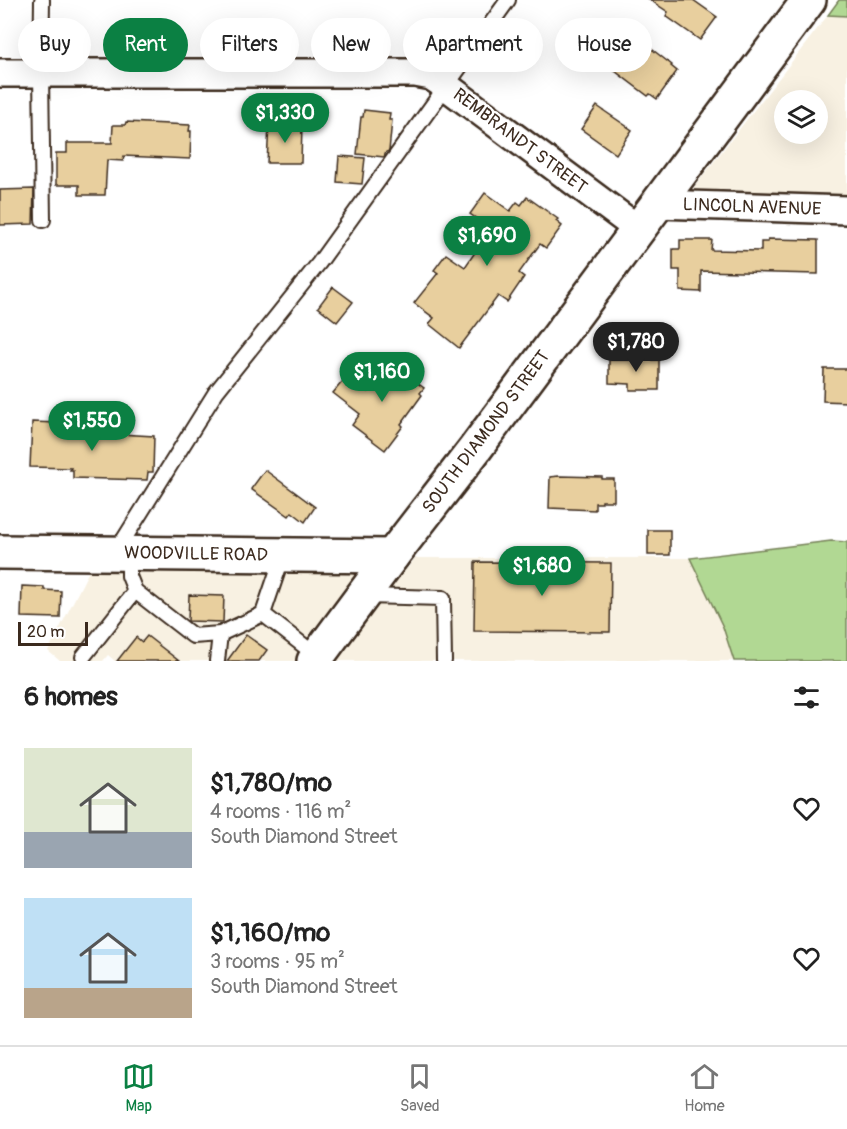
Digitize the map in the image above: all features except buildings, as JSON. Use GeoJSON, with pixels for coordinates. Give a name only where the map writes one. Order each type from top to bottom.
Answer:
{"type":"FeatureCollection","features":[{"type":"Feature","properties":{"kind":"street","name":"SOUTH DIAMOND STREET"},"geometry":{"type":"LineString","coordinates":[[316,659],[809,0]]}},
{"type":"Feature","properties":{"kind":"street","name":"REMBRANDT STREET"},"geometry":{"type":"LineString","coordinates":[[0,73],[415,73],[431,76],[647,216]]}},
{"type":"Feature","properties":{"kind":"street","name":"LINCOLN AVENUE"},"geometry":{"type":"LineString","coordinates":[[647,216],[847,210]]}},
{"type":"Feature","properties":{"kind":"street","name":"WOODVILLE ROAD"},"geometry":{"type":"LineString","coordinates":[[0,552],[392,556]]}},
{"type":"Feature","properties":{"kind":"lane"},"geometry":{"type":"LineString","coordinates":[[42,0],[43,220]]}},
{"type":"Feature","properties":{"kind":"lane"},"geometry":{"type":"LineString","coordinates":[[283,555],[263,614],[220,634],[193,636],[135,591],[122,554],[216,392],[319,263],[508,0]]}},
{"type":"Feature","properties":{"kind":"lane"},"geometry":{"type":"LineString","coordinates":[[83,657],[135,591]]}},
{"type":"Feature","properties":{"kind":"lane"},"geometry":{"type":"LineString","coordinates":[[363,596],[443,598],[444,661]]}},
{"type":"Feature","properties":{"kind":"lane"},"geometry":{"type":"LineString","coordinates":[[263,614],[316,659]]}},
{"type":"Feature","properties":{"kind":"lane"},"geometry":{"type":"LineString","coordinates":[[217,661],[220,634]]}},
{"type":"Feature","properties":{"kind":"shaded area"},"geometry":{"type":"Polygon","coordinates":[[[828,15],[847,16],[847,213],[678,208],[828,15]]]}},
{"type":"Feature","properties":{"kind":"shaded area"},"geometry":{"type":"Polygon","coordinates":[[[415,558],[690,558],[723,627],[734,661],[115,661],[108,655],[103,661],[60,661],[48,651],[91,567],[407,569],[415,558]]]}},
{"type":"Feature","properties":{"kind":"green space"},"geometry":{"type":"Polygon","coordinates":[[[839,0],[847,0],[847,16],[828,15],[839,0]]]}},
{"type":"Feature","properties":{"kind":"green space"},"geometry":{"type":"Polygon","coordinates":[[[831,541],[847,542],[847,661],[734,661],[723,627],[690,558],[831,541]]]}}]}
